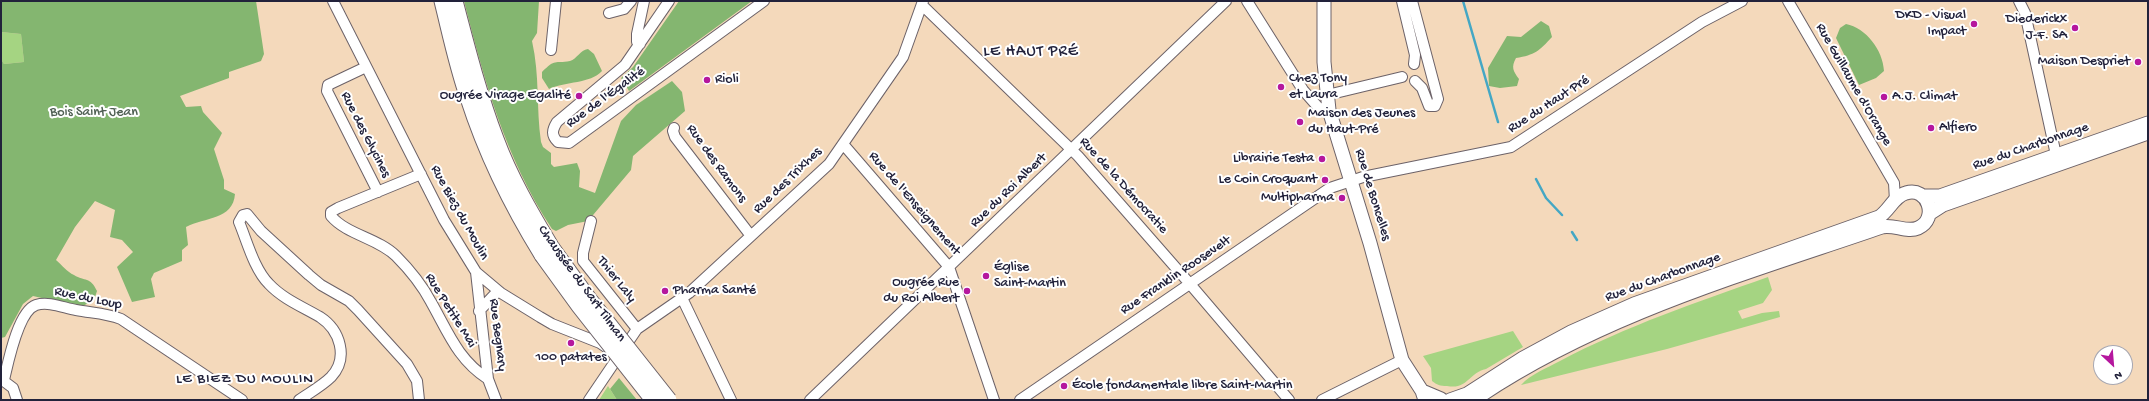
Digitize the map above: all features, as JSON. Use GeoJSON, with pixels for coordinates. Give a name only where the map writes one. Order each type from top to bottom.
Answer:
{"type":"FeatureCollection","features":[{"type":"Feature","properties":{"kind":"highway","name":"Chaussée du Sart Tilman"},"geometry":{"type":"LineString","coordinates":[[442,1],[467,97],[485,146],[518,217],[589,299],[669,400]]}},
{"type":"Feature","properties":{"kind":"highway","name":"Chaussée du Sart Tilman"},"geometry":{"type":"LineString","coordinates":[[455,1],[479,92],[496,140],[547,251],[579,306],[653,400]]}},
{"type":"Feature","properties":{"kind":"main road","name":"Rue de Boncelles"},"geometry":{"type":"LineString","coordinates":[[1324,1],[1324,62],[1329,110],[1402,360],[1424,395],[1444,400]]}},
{"type":"Feature","properties":{"kind":"main road","name":"Rue du Charbonnage"},"geometry":{"type":"LineString","coordinates":[[1444,400],[1467,394],[1523,358],[1602,318],[1664,293],[1879,217],[1901,195],[1909,192],[1923,196],[1940,196],[2148,123]]}},
{"type":"Feature","properties":{"kind":"main road","name":"Rue du Charbonnage"},"geometry":{"type":"LineString","coordinates":[[1474,400],[1522,369],[1565,346],[1650,308],[1882,227],[1893,225],[1907,230],[1919,228],[1928,220],[1929,214],[1943,205],[2148,133]]}},
{"type":"Feature","properties":{"kind":"main road"},"geometry":{"type":"LineString","coordinates":[[1923,196],[1928,204],[1929,214]]}},
{"type":"Feature","properties":{"kind":"main road"},"geometry":{"type":"LineString","coordinates":[[1894,202],[1892,212],[1893,218],[1902,228]]}},
{"type":"Feature","properties":{"kind":"street","name":"Rue Biez du Moulin"},"geometry":{"type":"LineString","coordinates":[[333,1],[444,220],[476,272],[498,290],[552,324],[600,343],[617,359]]}},
{"type":"Feature","properties":{"kind":"street"},"geometry":{"type":"LineString","coordinates":[[551,50],[556,1]]}},
{"type":"Feature","properties":{"kind":"street"},"geometry":{"type":"LineString","coordinates":[[609,13],[624,9],[630,1]]}},
{"type":"Feature","properties":{"kind":"street"},"geometry":{"type":"LineString","coordinates":[[640,44],[637,42],[637,34],[644,1]]}},
{"type":"Feature","properties":{"kind":"street","name":"Rue de l'Égalité"},"geometry":{"type":"LineString","coordinates":[[669,1],[625,65],[557,122],[552,130],[552,134],[558,142],[569,143],[764,1]]}},
{"type":"Feature","properties":{"kind":"street","name":"Rue du Roi Albert"},"geometry":{"type":"LineString","coordinates":[[810,400],[1226,1]]}},
{"type":"Feature","properties":{"kind":"street"},"geometry":{"type":"LineString","coordinates":[[1247,1],[1303,90],[1318,107],[1329,110]]}},
{"type":"Feature","properties":{"kind":"street"},"geometry":{"type":"LineString","coordinates":[[1402,1],[1415,55],[1414,64]]}},
{"type":"Feature","properties":{"kind":"street"},"geometry":{"type":"LineString","coordinates":[[1412,1],[1433,78],[1438,103],[1432,107],[1428,104],[1422,88],[1415,81]]}},
{"type":"Feature","properties":{"kind":"street","name":"Rue du Haut Pré"},"geometry":{"type":"LineString","coordinates":[[1350,180],[1511,147],[1696,26],[1742,1]]}},
{"type":"Feature","properties":{"kind":"street","name":"Rue Guillaume d'Orange"},"geometry":{"type":"LineString","coordinates":[[1788,1],[1894,183],[1909,192]]}},
{"type":"Feature","properties":{"kind":"street"},"geometry":{"type":"LineString","coordinates":[[2020,1],[2025,13],[2056,155]]}},
{"type":"Feature","properties":{"kind":"street","name":"Rue de la Démocratie"},"geometry":{"type":"LineString","coordinates":[[923,3],[1072,150],[1190,284],[1289,400]]}},
{"type":"Feature","properties":{"kind":"street","name":"Rue des Trixhes"},"geometry":{"type":"LineString","coordinates":[[682,298],[826,166],[903,57],[923,3]]}},
{"type":"Feature","properties":{"kind":"street"},"geometry":{"type":"LineString","coordinates":[[1402,77],[1414,64],[1427,60]]}},
{"type":"Feature","properties":{"kind":"street","name":"Rue des Glycines"},"geometry":{"type":"LineString","coordinates":[[366,67],[328,85],[327,91],[378,192]]}},
{"type":"Feature","properties":{"kind":"street"},"geometry":{"type":"LineString","coordinates":[[1327,95],[1402,77],[1415,81],[1433,78]]}},
{"type":"Feature","properties":{"kind":"street","name":"Rue des Ramons"},"geometry":{"type":"LineString","coordinates":[[674,128],[673,131],[675,137],[751,236]]}},
{"type":"Feature","properties":{"kind":"street","name":"Rue de l'Enseignement"},"geometry":{"type":"LineString","coordinates":[[843,144],[950,267],[994,400]]}},
{"type":"Feature","properties":{"kind":"street"},"geometry":{"type":"LineString","coordinates":[[378,192],[421,174]]}},
{"type":"Feature","properties":{"kind":"street","name":"Rue Franklin Roosevelt"},"geometry":{"type":"LineString","coordinates":[[1020,400],[1330,188],[1350,180]]}},
{"type":"Feature","properties":{"kind":"street"},"geometry":{"type":"LineString","coordinates":[[1894,183],[1894,202]]}},
{"type":"Feature","properties":{"kind":"street","name":"Rue Petite Mai"},"geometry":{"type":"LineString","coordinates":[[378,192],[338,208],[331,212],[331,216],[383,246],[396,257],[426,294],[458,351],[475,371],[488,379]]}},
{"type":"Feature","properties":{"kind":"street"},"geometry":{"type":"LineString","coordinates":[[299,400],[326,381],[334,373],[340,362],[340,345],[334,331],[326,321],[281,295],[268,283],[260,270],[239,222],[243,215],[247,214],[267,237],[321,285],[349,301],[358,310],[410,368],[417,381],[419,400]]}},
{"type":"Feature","properties":{"kind":"street","name":"Thier Laly"},"geometry":{"type":"LineString","coordinates":[[591,222],[583,253],[583,261],[637,329]]}},
{"type":"Feature","properties":{"kind":"street","name":"Rue Begnary"},"geometry":{"type":"LineString","coordinates":[[476,272],[479,310],[488,379],[496,400]]}},
{"type":"Feature","properties":{"kind":"street"},"geometry":{"type":"LineString","coordinates":[[479,310],[498,290]]}},
{"type":"Feature","properties":{"kind":"street"},"geometry":{"type":"LineString","coordinates":[[589,400],[637,329],[682,298],[731,400]]}},
{"type":"Feature","properties":{"kind":"street","name":"Rue du Loup"},"geometry":{"type":"LineString","coordinates":[[2,380],[13,345],[25,316],[29,310],[37,305],[49,305],[100,313],[121,319],[242,400]]}},
{"type":"Feature","properties":{"kind":"street"},"geometry":{"type":"LineString","coordinates":[[1322,400],[1402,360]]}},
{"type":"Feature","properties":{"kind":"street"},"geometry":{"type":"LineString","coordinates":[[2,380],[13,388],[16,400]]}},
{"type":"Feature","properties":{"kind":"green space","name":"Bois Saint Jean"},"geometry":{"type":"Polygon","coordinates":[[[1,1],[256,1],[264,54],[261,61],[229,72],[229,78],[180,96],[186,107],[201,106],[203,112],[222,133],[214,149],[224,180],[224,189],[235,194],[229,209],[224,213],[186,227],[188,245],[182,250],[182,261],[154,273],[151,279],[155,297],[132,302],[117,267],[133,252],[122,240],[110,237],[115,210],[95,201],[75,227],[56,260],[71,274],[92,283],[97,291],[94,300],[81,307],[33,296],[23,304],[5,337],[1,338],[1,59],[4,64],[24,62],[21,34],[1,32],[1,1]]]}},
{"type":"Feature","properties":{"kind":"green space"},"geometry":{"type":"Polygon","coordinates":[[[464,1],[539,1],[537,33],[532,41],[536,67],[541,142],[543,147],[551,153],[551,164],[554,167],[577,163],[580,171],[579,187],[595,193],[621,121],[636,105],[672,81],[682,92],[685,111],[633,156],[631,170],[588,221],[568,225],[556,231],[552,229],[536,202],[521,175],[498,119],[480,61],[464,1]]]}},
{"type":"Feature","properties":{"kind":"green space"},"geometry":{"type":"Polygon","coordinates":[[[679,1],[752,1],[629,91],[621,78],[633,67],[679,1]]]}},
{"type":"Feature","properties":{"kind":"green space"},"geometry":{"type":"Polygon","coordinates":[[[1541,21],[1549,26],[1552,37],[1536,52],[1516,58],[1513,66],[1519,79],[1517,86],[1500,88],[1489,86],[1488,68],[1507,36],[1521,37],[1541,21]]]}},
{"type":"Feature","properties":{"kind":"green space"},"geometry":{"type":"Polygon","coordinates":[[[1846,24],[1853,26],[1867,35],[1877,48],[1883,63],[1884,71],[1876,78],[1859,85],[1836,38],[1840,28],[1846,24]]]}},
{"type":"Feature","properties":{"kind":"green space"},"geometry":{"type":"Polygon","coordinates":[[[1,32],[21,34],[24,62],[4,64],[1,59],[1,32]]]}},
{"type":"Feature","properties":{"kind":"green space"},"geometry":{"type":"Polygon","coordinates":[[[588,49],[594,54],[602,71],[591,78],[549,89],[542,78],[542,72],[555,62],[570,61],[588,49]]]}},
{"type":"Feature","properties":{"kind":"green space"},"geometry":{"type":"Polygon","coordinates":[[[1768,277],[1772,290],[1763,303],[1738,311],[1742,319],[1762,313],[1779,311],[1780,317],[1667,349],[1521,385],[1539,372],[1610,337],[1662,315],[1768,277]]]}},
{"type":"Feature","properties":{"kind":"green space"},"geometry":{"type":"Polygon","coordinates":[[[1513,331],[1523,347],[1475,374],[1459,386],[1454,387],[1440,385],[1432,381],[1431,368],[1423,356],[1513,331]]]}},
{"type":"Feature","properties":{"kind":"green space"},"geometry":{"type":"Polygon","coordinates":[[[619,378],[637,400],[617,400],[610,389],[619,378]]]}},
{"type":"Feature","properties":{"kind":"green space"},"geometry":{"type":"Polygon","coordinates":[[[608,386],[617,400],[599,400],[608,386]]]}},
{"type":"Feature","properties":{"kind":"waterway"},"geometry":{"type":"LineString","coordinates":[[1463,1],[1498,122]]}},
{"type":"Feature","properties":{"kind":"waterway"},"geometry":{"type":"LineString","coordinates":[[1536,179],[1546,198],[1562,215]]}},
{"type":"Feature","properties":{"kind":"waterway"},"geometry":{"type":"LineString","coordinates":[[1572,232],[1577,240]]}},
{"type":"Feature","properties":{"kind":"place","name":"DKD - Visual Impact"},"geometry":{"type":"Point","coordinates":[1974,24]}},
{"type":"Feature","properties":{"kind":"place","name":"Diederickx J-F. SA"},"geometry":{"type":"Point","coordinates":[2075,28]}},
{"type":"Feature","properties":{"kind":"place","name":"Maison Despriet"},"geometry":{"type":"Point","coordinates":[2138,62]}},
{"type":"Feature","properties":{"kind":"place","name":"Rioli"},"geometry":{"type":"Point","coordinates":[707,80]}},
{"type":"Feature","properties":{"kind":"place","name":"Chez Tony et Laura"},"geometry":{"type":"Point","coordinates":[1281,87]}},
{"type":"Feature","properties":{"kind":"place","name":"Ougrée Virage Egalité"},"geometry":{"type":"Point","coordinates":[579,96]}},
{"type":"Feature","properties":{"kind":"place","name":"A.J. Climat"},"geometry":{"type":"Point","coordinates":[1884,97]}},
{"type":"Feature","properties":{"kind":"place","name":"Maison des Jeunes du Haut-Pré"},"geometry":{"type":"Point","coordinates":[1300,122]}},
{"type":"Feature","properties":{"kind":"place","name":"Alfiero"},"geometry":{"type":"Point","coordinates":[1931,128]}},
{"type":"Feature","properties":{"kind":"place","name":"Librairie Testa"},"geometry":{"type":"Point","coordinates":[1322,159]}},
{"type":"Feature","properties":{"kind":"place","name":"Le Coin Croquant"},"geometry":{"type":"Point","coordinates":[1325,180]}},
{"type":"Feature","properties":{"kind":"place","name":"Multipharma"},"geometry":{"type":"Point","coordinates":[1342,198]}},
{"type":"Feature","properties":{"kind":"place","name":"Église Saint-Martin"},"geometry":{"type":"Point","coordinates":[986,276]}},
{"type":"Feature","properties":{"kind":"place","name":"Pharma Santé"},"geometry":{"type":"Point","coordinates":[665,291]}},
{"type":"Feature","properties":{"kind":"place","name":"Ougrée Rue du Roi Albert"},"geometry":{"type":"Point","coordinates":[967,291]}},
{"type":"Feature","properties":{"kind":"place","name":"100 patates"},"geometry":{"type":"Point","coordinates":[571,343]}},
{"type":"Feature","properties":{"kind":"place","name":"École fondamentale libre Saint-Martin"},"geometry":{"type":"Point","coordinates":[1064,386]}},
{"type":"Feature","properties":{"kind":"district","name":"LE HAUT PRÉ"},"geometry":{"type":"Point","coordinates":[1031,53]}},
{"type":"Feature","properties":{"kind":"district","name":"LE BIEZ DU MOULIN"},"geometry":{"type":"Point","coordinates":[245,380]}}]}
